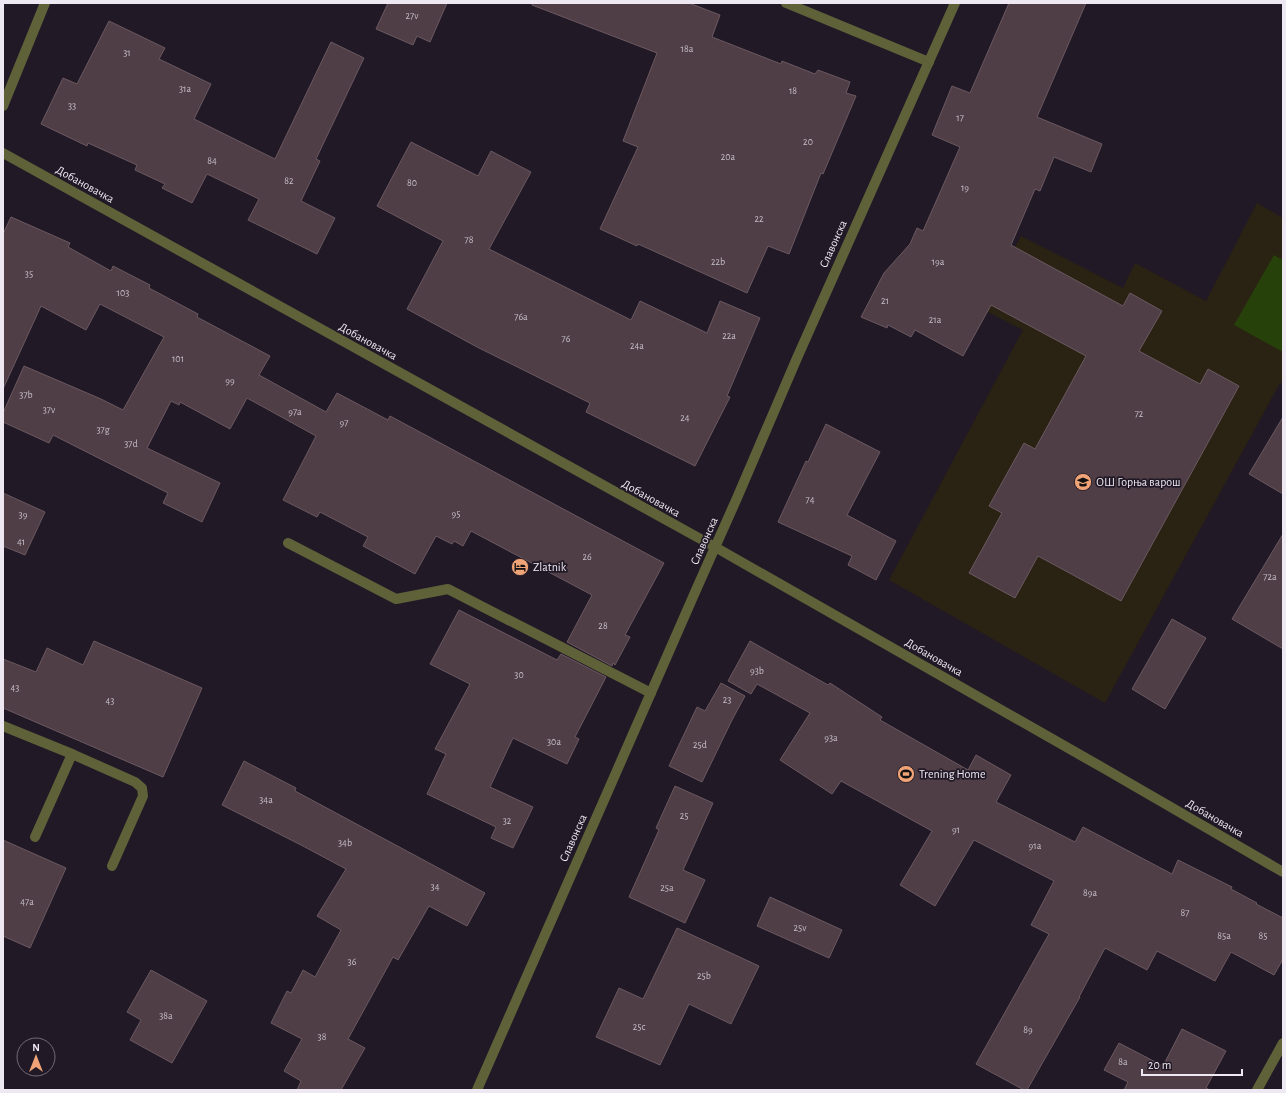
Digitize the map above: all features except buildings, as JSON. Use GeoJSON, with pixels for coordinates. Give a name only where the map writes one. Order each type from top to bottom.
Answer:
{"type":"FeatureCollection","features":[{"type":"Feature","properties":{"kind":"street"},"geometry":{"type":"LineString","coordinates":[[3,106],[45,3]]}},
{"type":"Feature","properties":{"kind":"street"},"geometry":{"type":"LineString","coordinates":[[786,3],[929,62]]}},
{"type":"Feature","properties":{"kind":"street","name":"Славонска"},"geometry":{"type":"LineString","coordinates":[[477,1090],[797,358],[955,3]]}},
{"type":"Feature","properties":{"kind":"street","name":"Добановачка"},"geometry":{"type":"LineString","coordinates":[[3,154],[715,547],[1283,872]]}},
{"type":"Feature","properties":{"kind":"street"},"geometry":{"type":"LineString","coordinates":[[288,543],[396,599],[448,589],[651,693]]}},
{"type":"Feature","properties":{"kind":"street"},"geometry":{"type":"LineString","coordinates":[[3,726],[135,782],[142,788],[143,796],[112,866]]}},
{"type":"Feature","properties":{"kind":"street"},"geometry":{"type":"LineString","coordinates":[[35,837],[72,754]]}},
{"type":"Feature","properties":{"kind":"street"},"geometry":{"type":"LineString","coordinates":[[1257,1090],[1283,1043]]}},
{"type":"Feature","properties":{"kind":"shaded area","name":"ОШ Горња варош"},"geometry":{"type":"Polygon","coordinates":[[[1257,203],[1283,218],[1283,384],[1280,383],[1105,703],[889,580],[1023,330],[982,309],[1021,236],[1123,288],[1135,263],[1206,301],[1257,203]]]}},
{"type":"Feature","properties":{"kind":"green space"},"geometry":{"type":"Polygon","coordinates":[[[1274,255],[1283,260],[1283,352],[1234,325],[1274,255]]]}},
{"type":"Feature","properties":{"kind":"place","name":"ОШ Горња варош"},"geometry":{"type":"Point","coordinates":[1083,482]}},
{"type":"Feature","properties":{"kind":"place","name":"Zlatnik"},"geometry":{"type":"Point","coordinates":[520,567]}},
{"type":"Feature","properties":{"kind":"place","name":"Trening Home"},"geometry":{"type":"Point","coordinates":[906,774]}}]}
